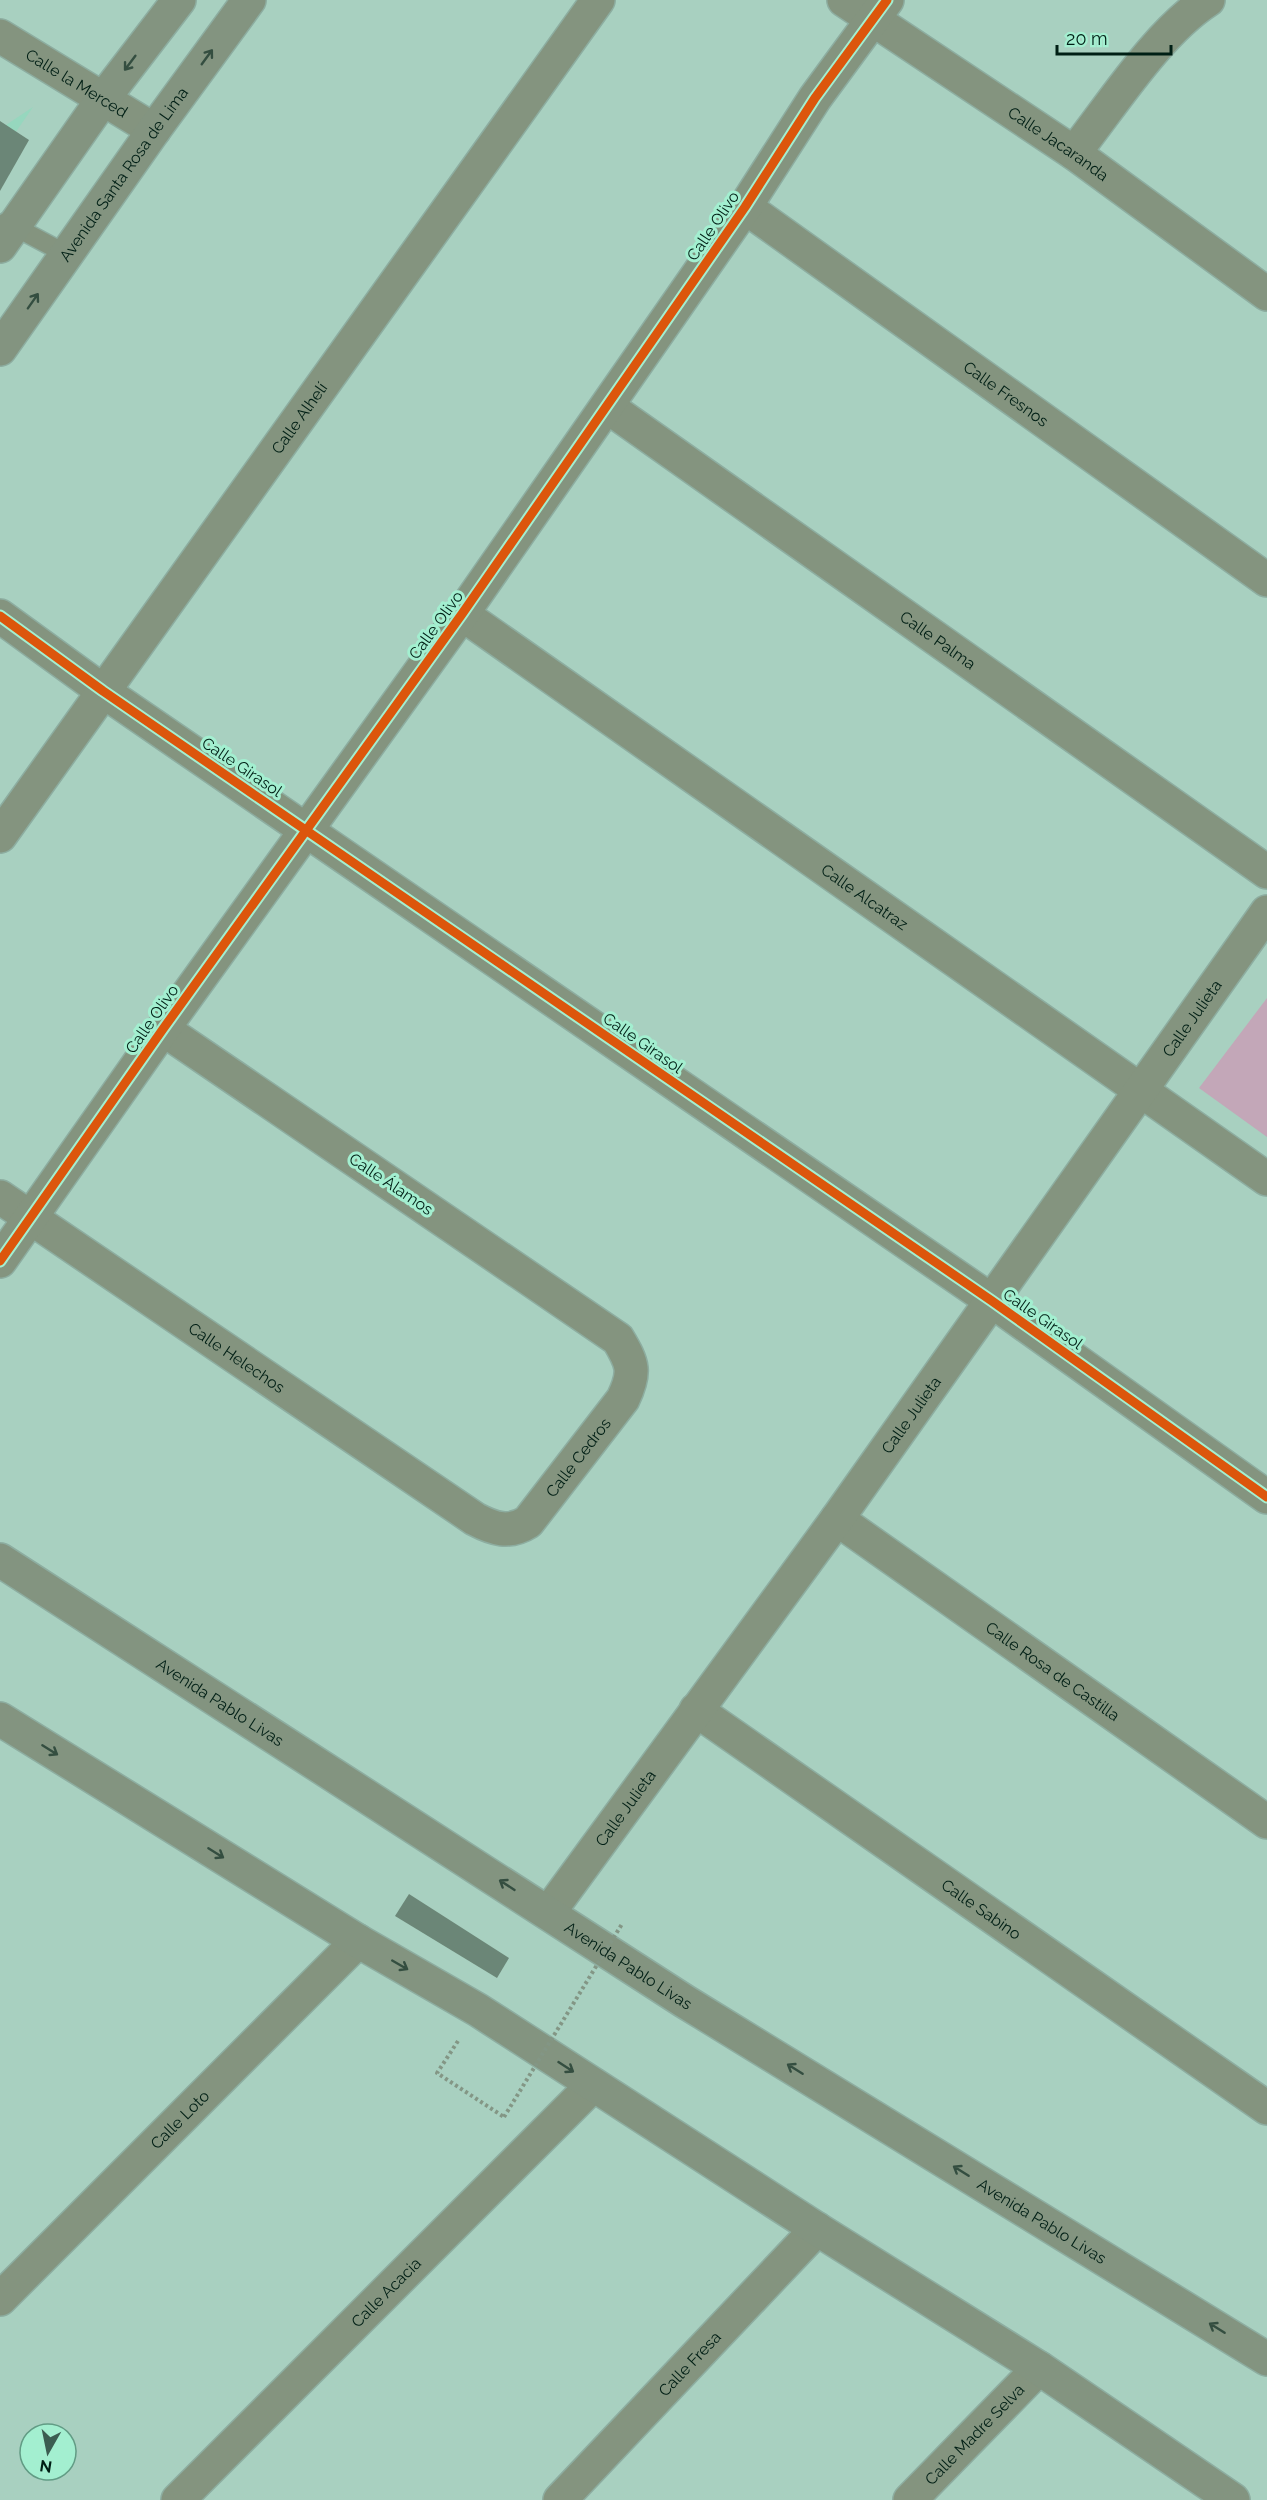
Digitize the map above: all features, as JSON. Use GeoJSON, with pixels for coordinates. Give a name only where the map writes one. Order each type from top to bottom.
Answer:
{"type":"FeatureCollection","features":[{"type":"Feature","properties":{"kind":"main road"},"geometry":{"type":"LineString","coordinates":[[4,230],[179,0]]}},
{"type":"Feature","properties":{"kind":"main road","name":"Avenida Santa Rosa de Lima"},"geometry":{"type":"LineString","coordinates":[[0,350],[154,130],[249,0]]}},
{"type":"Feature","properties":{"kind":"main road","name":"Avenida Pablo Livas"},"geometry":{"type":"LineString","coordinates":[[0,1560],[684,2001],[1267,2358]]}},
{"type":"Feature","properties":{"kind":"main road"},"geometry":{"type":"LineString","coordinates":[[0,1719],[358,1941],[478,2010],[1039,2368],[1233,2500]]}},
{"type":"Feature","properties":{"kind":"street","name":"Calle Alhelí"},"geometry":{"type":"LineString","coordinates":[[0,836],[598,0]]}},
{"type":"Feature","properties":{"kind":"street","name":"Calle Jacaranda"},"geometry":{"type":"LineString","coordinates":[[844,0],[880,9],[1267,294]]}},
{"type":"Feature","properties":{"kind":"street"},"geometry":{"type":"LineString","coordinates":[[1074,153],[1142,66],[1171,33],[1209,0]]}},
{"type":"Feature","properties":{"kind":"street","name":"Calle Olivo"},"geometry":{"type":"LineString","coordinates":[[0,1261],[608,407],[745,207],[815,98],[880,9]]}},
{"type":"Feature","properties":{"kind":"street","name":"Calle la Merced"},"geometry":{"type":"LineString","coordinates":[[0,36],[154,130]]}},
{"type":"Feature","properties":{"kind":"street","name":"Calle Fresnos"},"geometry":{"type":"LineString","coordinates":[[745,207],[1267,580]]}},
{"type":"Feature","properties":{"kind":"street","name":"Calle Palma"},"geometry":{"type":"LineString","coordinates":[[608,407],[1267,872]]}},
{"type":"Feature","properties":{"kind":"street","name":"Calle Alcatraz"},"geometry":{"type":"LineString","coordinates":[[462,614],[1267,1179]]}},
{"type":"Feature","properties":{"kind":"street","name":"Calle Girasol"},"geometry":{"type":"LineString","coordinates":[[0,616],[103,691],[992,1301],[1267,1497]]}},
{"type":"Feature","properties":{"kind":"street","name":"Calle Julieta"},"geometry":{"type":"LineString","coordinates":[[549,1912],[837,1519],[1267,912]]}},
{"type":"Feature","properties":{"kind":"street","name":"Calle Álamos"},"geometry":{"type":"LineString","coordinates":[[163,1029],[618,1339]]}},
{"type":"Feature","properties":{"kind":"street","name":"Calle Helechos"},"geometry":{"type":"LineString","coordinates":[[0,1197],[475,1520]]}},
{"type":"Feature","properties":{"kind":"street","name":"Calle Cedros"},"geometry":{"type":"LineString","coordinates":[[475,1520],[493,1528],[507,1530],[518,1529],[528,1522],[623,1399],[631,1383],[632,1371],[629,1358],[618,1339]]}},
{"type":"Feature","properties":{"kind":"street","name":"Calle Rosa de Castilla"},"geometry":{"type":"LineString","coordinates":[[837,1519],[1267,1822]]}},
{"type":"Feature","properties":{"kind":"street","name":"Calle Sabino"},"geometry":{"type":"LineString","coordinates":[[696,1710],[1267,2108]]}},
{"type":"Feature","properties":{"kind":"street","name":"Calle Loto"},"geometry":{"type":"LineString","coordinates":[[0,2299],[358,1941]]}},
{"type":"Feature","properties":{"kind":"street","name":"Calle Acacia"},"geometry":{"type":"LineString","coordinates":[[178,2500],[593,2085]]}},
{"type":"Feature","properties":{"kind":"street","name":"Calle Fresa"},"geometry":{"type":"LineString","coordinates":[[560,2500],[818,2229]]}},
{"type":"Feature","properties":{"kind":"street","name":"Calle Madre Selva"},"geometry":{"type":"LineString","coordinates":[[910,2500],[1039,2368]]}},
{"type":"Feature","properties":{"kind":"lane"},"geometry":{"type":"LineString","coordinates":[[4,230],[66,254]]}},
{"type":"Feature","properties":{"kind":"path"},"geometry":{"type":"LineString","coordinates":[[437,2073],[504,2117],[622,1924]]}},
{"type":"Feature","properties":{"kind":"shaded area"},"geometry":{"type":"Polygon","coordinates":[[[33,107],[0,155],[0,129],[33,107]]]}},
{"type":"Feature","properties":{"kind":"shaded area"},"geometry":{"type":"Polygon","coordinates":[[[1267,998],[1267,1137],[1199,1088],[1267,998]]]}},
{"type":"Feature","properties":{"kind":"building"},"geometry":{"type":"Polygon","coordinates":[[[0,121],[29,140],[0,191],[0,121]]]}},
{"type":"Feature","properties":{"kind":"building"},"geometry":{"type":"Polygon","coordinates":[[[409,1894],[509,1958],[497,1978],[395,1916],[409,1894]]]}},
{"type":"Feature","properties":{"kind":"cycle path"},"geometry":{"type":"LineString","coordinates":[[0,1261],[163,1029],[462,614],[745,207],[815,98],[887,0]]}},
{"type":"Feature","properties":{"kind":"cycle path"},"geometry":{"type":"LineString","coordinates":[[0,616],[103,691],[992,1301],[1267,1497]]}}]}
